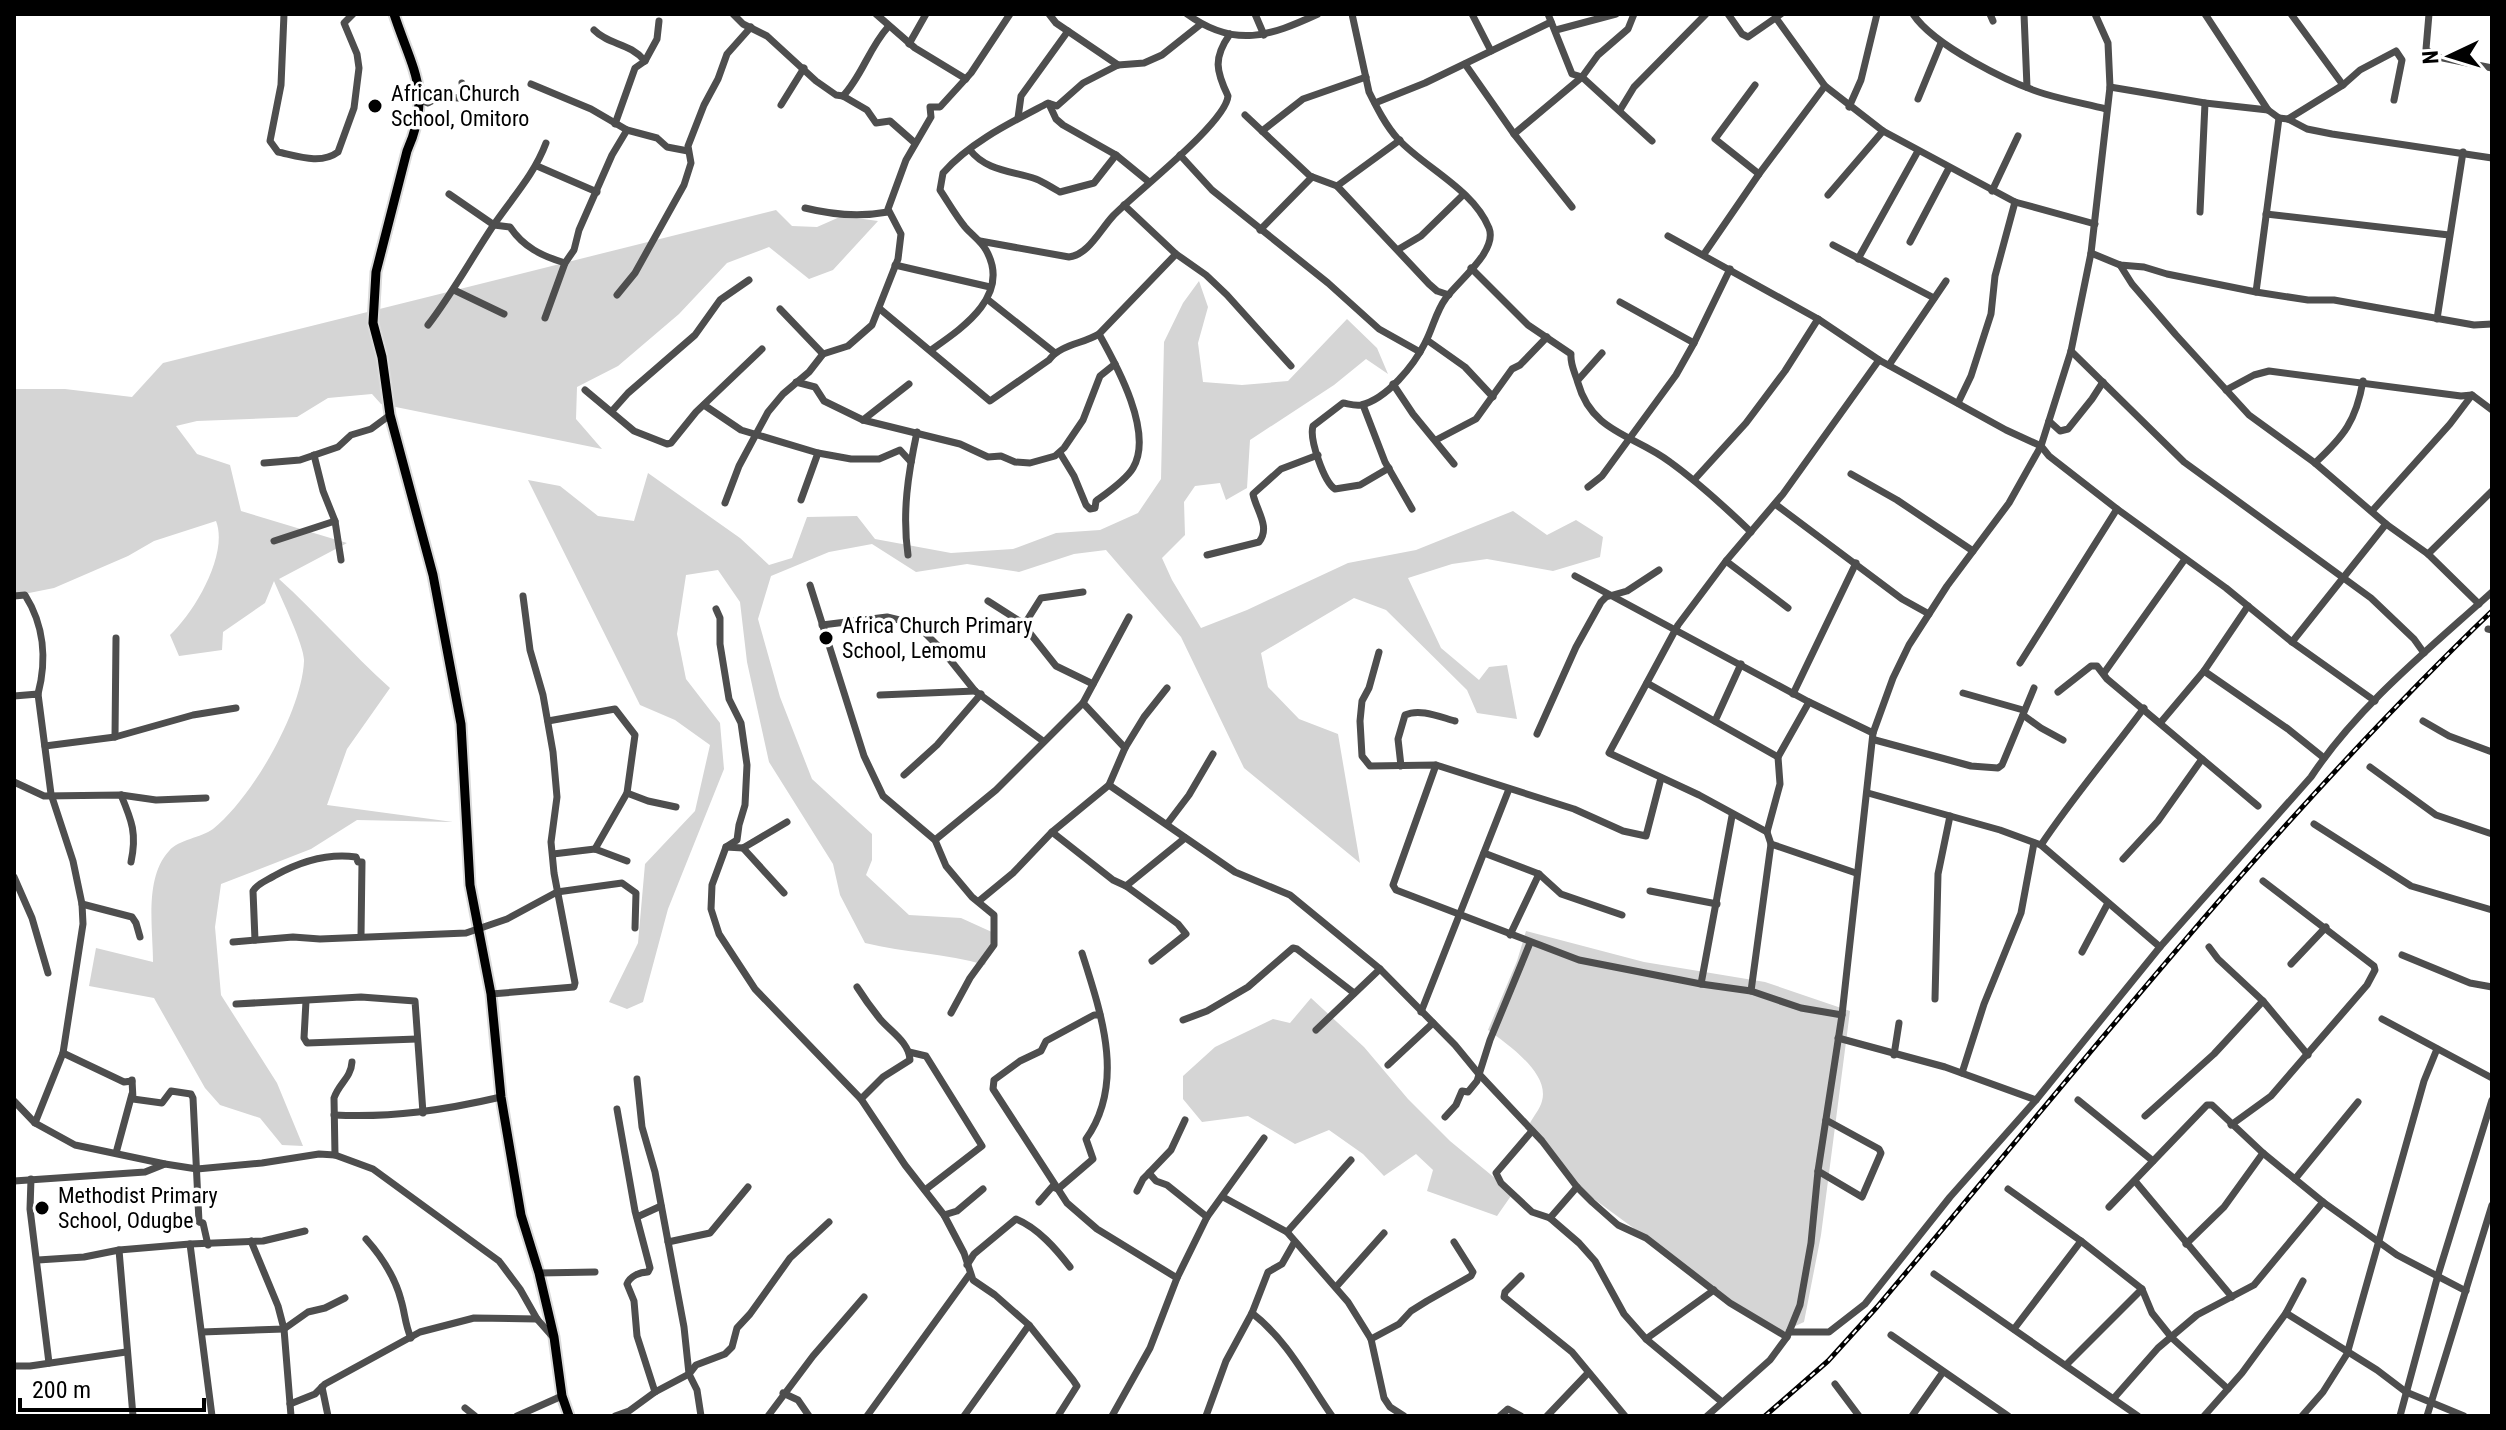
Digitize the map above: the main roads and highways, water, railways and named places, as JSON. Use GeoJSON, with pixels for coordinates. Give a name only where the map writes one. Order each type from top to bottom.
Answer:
{"type":"FeatureCollection","features":[{"type":"Feature","properties":{"kind":"main road"},"geometry":{"type":"LineString","coordinates":[[394,14],[421,100],[376,272],[373,323],[382,357],[390,415],[433,575],[461,724],[470,885],[491,994],[501,1097],[521,1215],[539,1273],[554,1337],[562,1396],[569,1416]]}},
{"type":"Feature","properties":{"kind":"railway"},"geometry":{"type":"LineString","coordinates":[[1765,1416],[1828,1361],[1877,1307],[2252,863],[2409,693],[2492,611]]}},
{"type":"Feature","properties":{"kind":"place","name":"African Church School, Omitoro"},"geometry":{"type":"Point","coordinates":[375,106]}},
{"type":"Feature","properties":{"kind":"place","name":"Africa Church Primary School, Lemomu"},"geometry":{"type":"Point","coordinates":[826,638]}},
{"type":"Feature","properties":{"kind":"place","name":"Methodist Primary School, Odugbe"},"geometry":{"type":"Point","coordinates":[42,1208]}}]}
